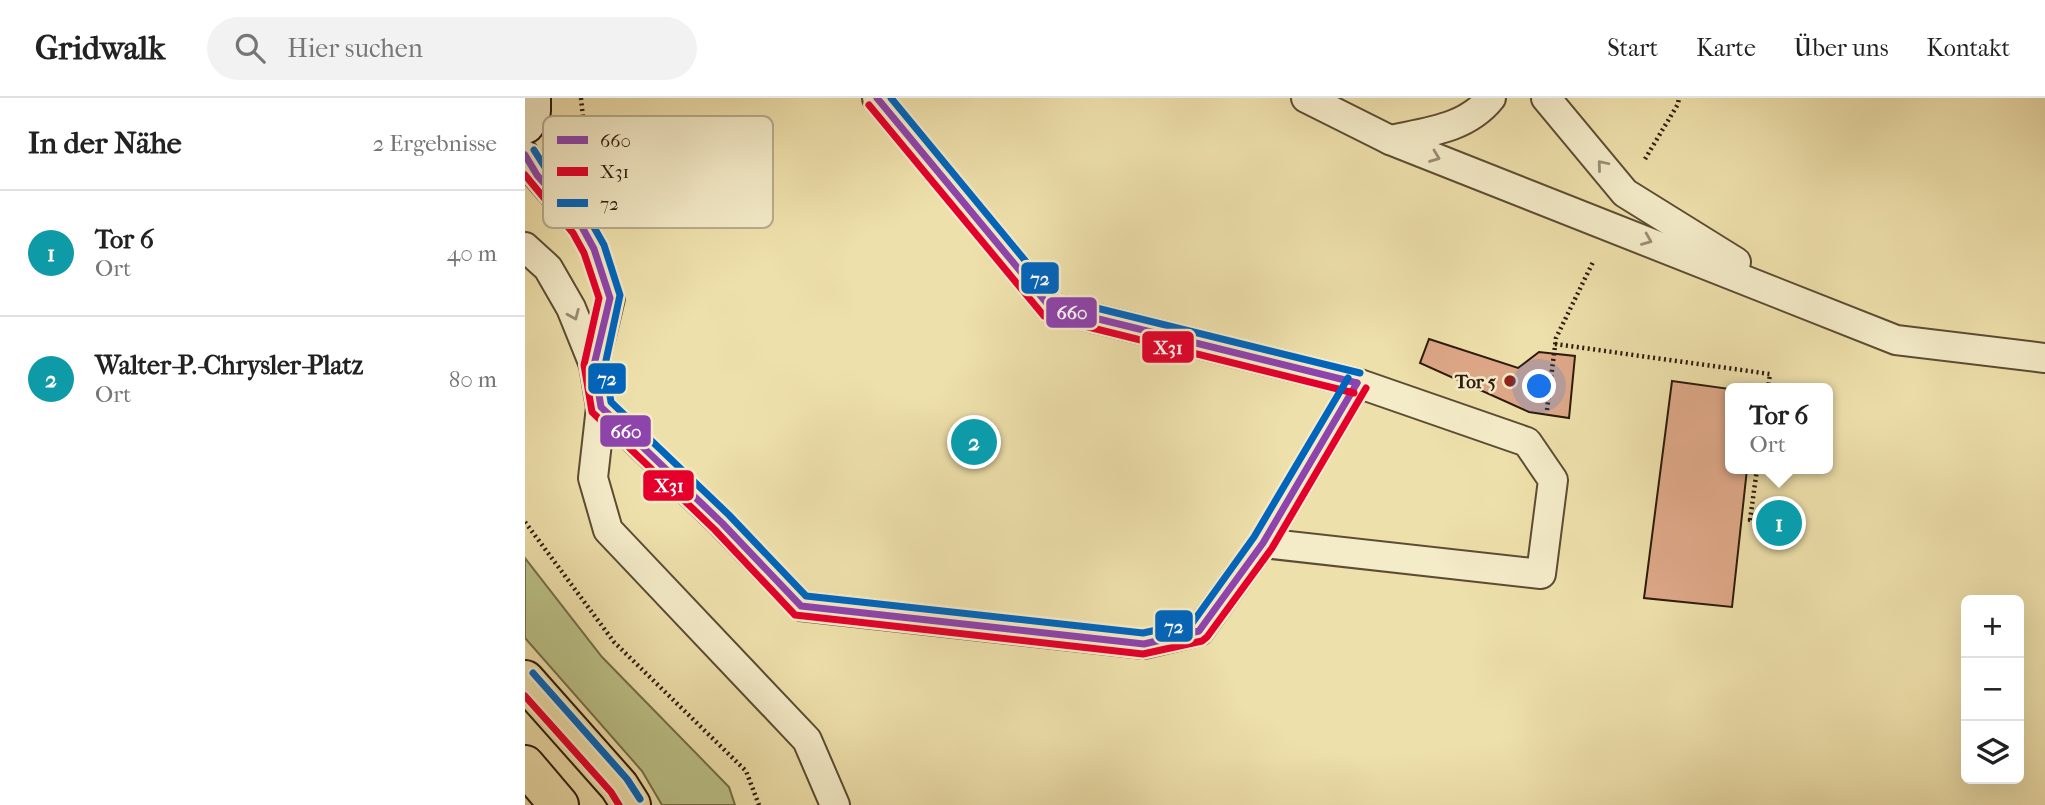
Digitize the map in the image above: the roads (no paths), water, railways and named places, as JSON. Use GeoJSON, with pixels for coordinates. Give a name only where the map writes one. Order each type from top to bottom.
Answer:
{"type":"FeatureCollection","features":[{"type":"Feature","properties":{"kind":"highway"},"geometry":{"type":"LineString","coordinates":[[525,681],[619,786],[631,805]]}},
{"type":"Feature","properties":{"kind":"highway"},"geometry":{"type":"LineString","coordinates":[[525,765],[559,805]]}},
{"type":"Feature","properties":{"kind":"main road"},"geometry":{"type":"LineString","coordinates":[[525,124],[531,111],[531,98]]}},
{"type":"Feature","properties":{"kind":"lane"},"geometry":{"type":"LineString","coordinates":[[877,98],[1050,307],[1357,383],[1527,442],[1553,480],[1541,574],[1263,543]]}},
{"type":"Feature","properties":{"kind":"lane"},"geometry":{"type":"LineString","coordinates":[[1306,98],[1390,140],[1896,340],[2045,358]]}},
{"type":"Feature","properties":{"kind":"lane"},"geometry":{"type":"LineString","coordinates":[[1390,140],[1435,131],[1470,118],[1491,98]]}},
{"type":"Feature","properties":{"kind":"lane"},"geometry":{"type":"LineString","coordinates":[[1546,98],[1625,193],[1798,301]]}},
{"type":"Feature","properties":{"kind":"lane"},"geometry":{"type":"LineString","coordinates":[[525,155],[543,182]]}},
{"type":"Feature","properties":{"kind":"lane"},"geometry":{"type":"LineString","coordinates":[[583,228],[594,249],[610,298],[594,365]]}},
{"type":"Feature","properties":{"kind":"lane"},"geometry":{"type":"LineString","coordinates":[[525,247],[548,268],[571,308],[594,365],[601,407],[593,478],[608,530],[807,740],[835,805]]}},
{"type":"Feature","properties":{"kind":"lane"},"geometry":{"type":"LineString","coordinates":[[601,407],[722,523],[801,606],[1145,644],[1199,631],[1263,543],[1357,383]]}},
{"type":"Feature","properties":{"kind":"place","name":"Tor 5"},"geometry":{"type":"Point","coordinates":[1510,381]}},
{"type":"Feature","properties":{"kind":"place","name":"Walter-P.-Chrysler-Platz"},"geometry":{"type":"Point","coordinates":[974,442]}},
{"type":"Feature","properties":{"kind":"place","name":"Tor 6"},"geometry":{"type":"Point","coordinates":[1779,523]}}]}
